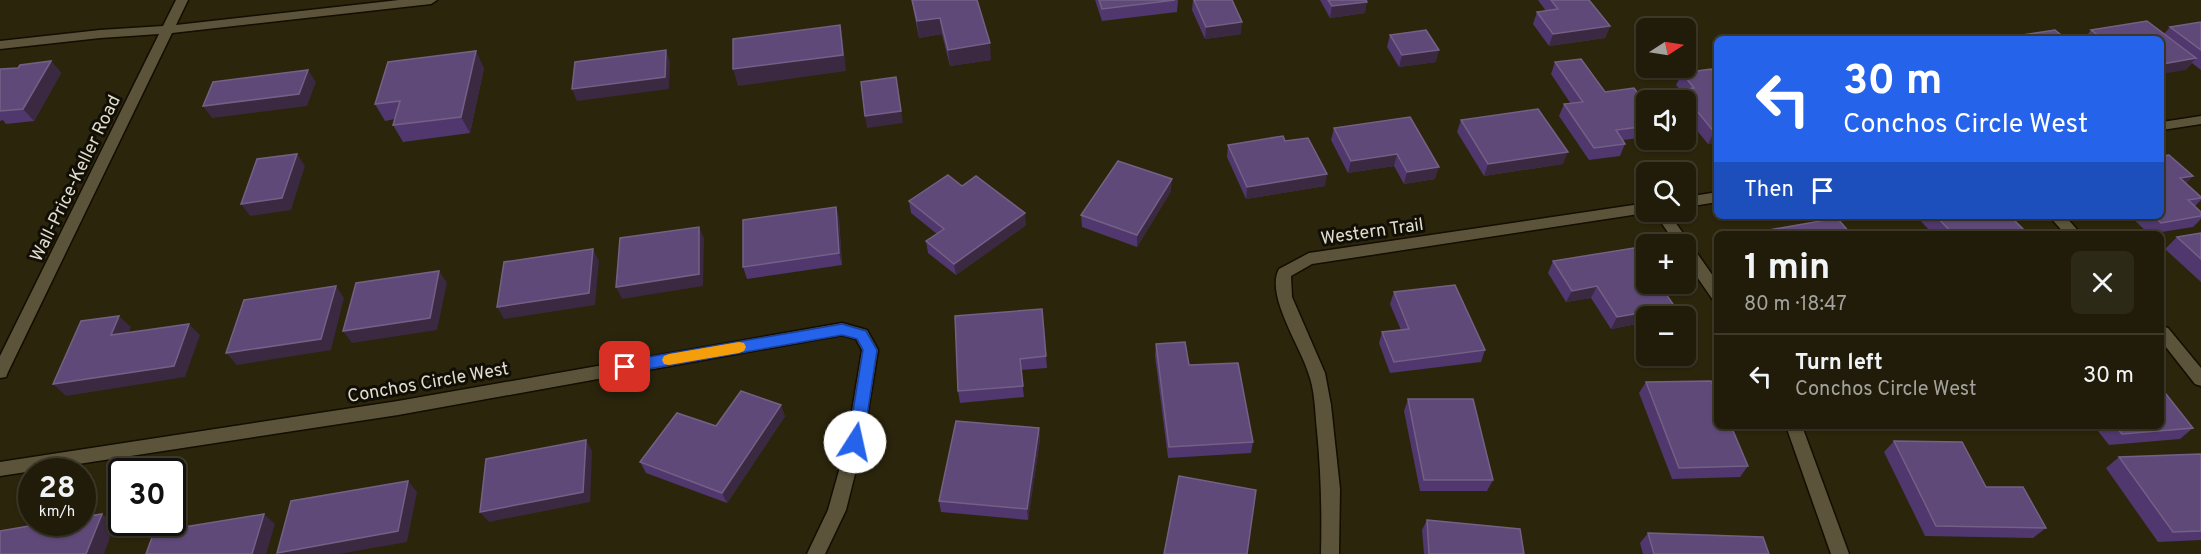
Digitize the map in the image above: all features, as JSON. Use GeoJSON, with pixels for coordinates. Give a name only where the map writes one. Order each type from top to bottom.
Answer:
{"type":"FeatureCollection","features":[{"type":"Feature","properties":{"kind":"street","name":"Wall-Price-Keller Road"},"geometry":{"type":"LineString","coordinates":[[0,372],[182,0]]}},
{"type":"Feature","properties":{"kind":"street"},"geometry":{"type":"LineString","coordinates":[[0,45],[100,34],[167,30],[431,0]]}},
{"type":"Feature","properties":{"kind":"street"},"geometry":{"type":"LineString","coordinates":[[2164,126],[2201,120]]}},
{"type":"Feature","properties":{"kind":"street"},"geometry":{"type":"LineString","coordinates":[[1696,200],[1714,198]]}},
{"type":"Feature","properties":{"kind":"street","name":"Western Trail"},"geometry":{"type":"LineString","coordinates":[[1330,554],[1331,489],[1323,405],[1317,373],[1284,297],[1284,273],[1309,259],[1636,210]]}},
{"type":"Feature","properties":{"kind":"street"},"geometry":{"type":"LineString","coordinates":[[2059,219],[2071,231]]}},
{"type":"Feature","properties":{"kind":"street"},"geometry":{"type":"LineString","coordinates":[[1696,264],[1714,290]]}},
{"type":"Feature","properties":{"kind":"street","name":"Conchos Circle West"},"geometry":{"type":"LineString","coordinates":[[0,469],[398,408],[842,330],[861,334],[870,350],[855,442],[837,510],[816,554]]}},
{"type":"Feature","properties":{"kind":"street"},"geometry":{"type":"LineString","coordinates":[[2164,334],[2201,379]]}},
{"type":"Feature","properties":{"kind":"street"},"geometry":{"type":"LineString","coordinates":[[1795,429],[1840,554]]}},
{"type":"Feature","properties":{"kind":"building"},"geometry":{"type":"Polygon","coordinates":[[[912,0],[977,0],[990,43],[948,50],[940,18],[917,21],[912,0]]]}},
{"type":"Feature","properties":{"kind":"building"},"geometry":{"type":"Polygon","coordinates":[[[1099,0],[1175,0],[1102,9],[1099,0]]]}},
{"type":"Feature","properties":{"kind":"building"},"geometry":{"type":"Polygon","coordinates":[[[1194,0],[1232,0],[1242,22],[1206,27],[1194,0]]]}},
{"type":"Feature","properties":{"kind":"building"},"geometry":{"type":"Polygon","coordinates":[[[1328,0],[1366,0],[1367,2],[1332,6],[1328,0]]]}},
{"type":"Feature","properties":{"kind":"building"},"geometry":{"type":"Polygon","coordinates":[[[1551,0],[1589,0],[1610,26],[1553,34],[1537,12],[1558,9],[1551,0]]]}},
{"type":"Feature","properties":{"kind":"building"},"geometry":{"type":"Polygon","coordinates":[[[2147,21],[2196,58],[2164,64],[2164,36],[2099,36],[2091,30],[2147,21]]]}},
{"type":"Feature","properties":{"kind":"building"},"geometry":{"type":"Polygon","coordinates":[[[2201,22],[2201,50],[2170,27],[2201,22]]]}},
{"type":"Feature","properties":{"kind":"building"},"geometry":{"type":"Polygon","coordinates":[[[840,25],[843,55],[733,69],[733,39],[840,25]]]}},
{"type":"Feature","properties":{"kind":"building"},"geometry":{"type":"Polygon","coordinates":[[[1426,30],[1439,50],[1402,55],[1390,35],[1426,30]]]}},
{"type":"Feature","properties":{"kind":"building"},"geometry":{"type":"Polygon","coordinates":[[[2055,30],[2062,36],[2016,36],[2055,30]]]}},
{"type":"Feature","properties":{"kind":"building"},"geometry":{"type":"Polygon","coordinates":[[[666,50],[665,77],[572,89],[575,62],[666,50]]]}},
{"type":"Feature","properties":{"kind":"building"},"geometry":{"type":"Polygon","coordinates":[[[476,51],[461,117],[393,125],[400,101],[375,104],[388,62],[476,51]]]}},
{"type":"Feature","properties":{"kind":"building"},"geometry":{"type":"Polygon","coordinates":[[[1581,59],[1605,92],[1634,88],[1636,91],[1636,127],[1616,130],[1625,144],[1594,148],[1564,104],[1583,102],[1555,62],[1581,59]]]}},
{"type":"Feature","properties":{"kind":"building"},"geometry":{"type":"Polygon","coordinates":[[[51,61],[23,109],[0,111],[0,69],[18,68],[20,65],[51,61]]]}},
{"type":"Feature","properties":{"kind":"building"},"geometry":{"type":"Polygon","coordinates":[[[1711,69],[1714,72],[1714,132],[1696,110],[1696,90],[1680,90],[1694,88],[1686,78],[1696,78],[1696,71],[1711,69]]]}},
{"type":"Feature","properties":{"kind":"building"},"geometry":{"type":"Polygon","coordinates":[[[308,70],[299,94],[203,106],[213,82],[308,70]]]}},
{"type":"Feature","properties":{"kind":"building"},"geometry":{"type":"Polygon","coordinates":[[[896,77],[901,111],[865,116],[861,82],[896,77]]]}},
{"type":"Feature","properties":{"kind":"building"},"geometry":{"type":"Polygon","coordinates":[[[1538,109],[1568,152],[1488,164],[1461,120],[1538,109]]]}},
{"type":"Feature","properties":{"kind":"building"},"geometry":{"type":"Polygon","coordinates":[[[1410,117],[1439,167],[1407,172],[1397,154],[1351,161],[1334,128],[1410,117]]]}},
{"type":"Feature","properties":{"kind":"building"},"geometry":{"type":"Polygon","coordinates":[[[1283,136],[1285,141],[1308,138],[1327,174],[1247,187],[1228,145],[1283,136]]]}},
{"type":"Feature","properties":{"kind":"building"},"geometry":{"type":"Polygon","coordinates":[[[297,154],[282,198],[241,204],[257,159],[297,154]]]}},
{"type":"Feature","properties":{"kind":"building"},"geometry":{"type":"Polygon","coordinates":[[[2169,155],[2193,176],[2180,178],[2201,197],[2188,200],[2201,212],[2201,216],[2161,223],[2157,219],[2164,219],[2164,156],[2169,155]]]}},
{"type":"Feature","properties":{"kind":"building"},"geometry":{"type":"Polygon","coordinates":[[[1118,161],[1172,179],[1137,235],[1081,215],[1118,161]]]}},
{"type":"Feature","properties":{"kind":"building"},"geometry":{"type":"Polygon","coordinates":[[[948,175],[962,186],[976,176],[1025,213],[954,264],[926,241],[944,229],[909,201],[948,175]]]}},
{"type":"Feature","properties":{"kind":"building"},"geometry":{"type":"Polygon","coordinates":[[[836,207],[839,253],[743,267],[743,220],[836,207]]]}},
{"type":"Feature","properties":{"kind":"building"},"geometry":{"type":"Polygon","coordinates":[[[1838,219],[1848,231],[1764,231],[1838,219]]]}},
{"type":"Feature","properties":{"kind":"building"},"geometry":{"type":"Polygon","coordinates":[[[1939,219],[2013,219],[2025,231],[1950,231],[1939,219]]]}},
{"type":"Feature","properties":{"kind":"building"},"geometry":{"type":"Polygon","coordinates":[[[699,227],[699,274],[616,287],[620,238],[699,227]]]}},
{"type":"Feature","properties":{"kind":"building"},"geometry":{"type":"Polygon","coordinates":[[[2201,233],[2201,259],[2177,237],[2201,233]]]}},
{"type":"Feature","properties":{"kind":"building"},"geometry":{"type":"Polygon","coordinates":[[[1634,248],[1636,251],[1636,294],[1666,294],[1674,306],[1636,306],[1636,314],[1617,317],[1597,286],[1572,291],[1553,261],[1634,248]]]}},
{"type":"Feature","properties":{"kind":"building"},"geometry":{"type":"Polygon","coordinates":[[[593,249],[589,293],[497,307],[504,262],[593,249]]]}},
{"type":"Feature","properties":{"kind":"building"},"geometry":{"type":"Polygon","coordinates":[[[439,271],[430,318],[343,331],[356,283],[439,271]]]}},
{"type":"Feature","properties":{"kind":"building"},"geometry":{"type":"Polygon","coordinates":[[[1455,285],[1485,350],[1394,362],[1382,332],[1409,329],[1394,292],[1455,285]]]}},
{"type":"Feature","properties":{"kind":"building"},"geometry":{"type":"Polygon","coordinates":[[[336,286],[321,339],[226,353],[244,300],[336,286]]]}},
{"type":"Feature","properties":{"kind":"building"},"geometry":{"type":"Polygon","coordinates":[[[1042,309],[1046,356],[1020,359],[1023,386],[958,391],[955,316],[1042,309]]]}},
{"type":"Feature","properties":{"kind":"building"},"geometry":{"type":"Polygon","coordinates":[[[119,316],[111,335],[189,324],[174,366],[53,384],[81,321],[119,316]]]}},
{"type":"Feature","properties":{"kind":"building"},"geometry":{"type":"Polygon","coordinates":[[[1185,342],[1189,365],[1238,363],[1253,442],[1169,447],[1156,344],[1185,342]]]}},
{"type":"Feature","properties":{"kind":"building"},"geometry":{"type":"Polygon","coordinates":[[[1711,381],[1714,387],[1714,429],[1732,429],[1748,466],[1679,468],[1646,382],[1711,381]]]}},
{"type":"Feature","properties":{"kind":"building"},"geometry":{"type":"Polygon","coordinates":[[[741,391],[781,405],[722,493],[640,462],[677,413],[716,426],[741,391]]]}},
{"type":"Feature","properties":{"kind":"building"},"geometry":{"type":"Polygon","coordinates":[[[2164,392],[2193,428],[2122,434],[2118,429],[2164,429],[2164,392]]]}},
{"type":"Feature","properties":{"kind":"building"},"geometry":{"type":"Polygon","coordinates":[[[1408,399],[1473,399],[1493,480],[1424,480],[1408,399]]]}},
{"type":"Feature","properties":{"kind":"building"},"geometry":{"type":"Polygon","coordinates":[[[956,421],[1039,428],[1027,509],[939,501],[956,421]]]}},
{"type":"Feature","properties":{"kind":"building"},"geometry":{"type":"Polygon","coordinates":[[[586,440],[583,492],[480,512],[486,459],[586,440]]]}},
{"type":"Feature","properties":{"kind":"building"},"geometry":{"type":"Polygon","coordinates":[[[1894,441],[1962,442],[1986,487],[2023,487],[2046,528],[1936,526],[1894,441]]]}},
{"type":"Feature","properties":{"kind":"building"},"geometry":{"type":"Polygon","coordinates":[[[2201,454],[2201,531],[2173,532],[2119,457],[2201,454]]]}},
{"type":"Feature","properties":{"kind":"building"},"geometry":{"type":"Polygon","coordinates":[[[1179,476],[1256,490],[1247,554],[1164,554],[1179,476]]]}},
{"type":"Feature","properties":{"kind":"building"},"geometry":{"type":"Polygon","coordinates":[[[408,481],[398,531],[277,553],[291,501],[408,481]]]}},
{"type":"Feature","properties":{"kind":"building"},"geometry":{"type":"Polygon","coordinates":[[[102,514],[96,529],[96,515],[102,514]]]}},
{"type":"Feature","properties":{"kind":"building"},"geometry":{"type":"Polygon","coordinates":[[[264,514],[252,554],[146,554],[153,536],[186,536],[186,527],[264,514]]]}},
{"type":"Feature","properties":{"kind":"building"},"geometry":{"type":"Polygon","coordinates":[[[1427,520],[1520,529],[1524,554],[1429,554],[1427,520]]]}},
{"type":"Feature","properties":{"kind":"building"},"geometry":{"type":"Polygon","coordinates":[[[18,528],[18,536],[93,536],[86,554],[0,554],[0,531],[18,528]]]}},
{"type":"Feature","properties":{"kind":"building"},"geometry":{"type":"Polygon","coordinates":[[[1648,533],[1763,537],[1769,554],[1654,554],[1648,533]]]}},
{"type":"Feature","properties":{"kind":"slow traffic"},"geometry":{"type":"LineString","coordinates":[[669,360],[739,347]]}},
{"type":"Feature","properties":{"kind":"route"},"geometry":{"type":"LineString","coordinates":[[625,367],[842,330],[861,334],[870,350],[855,442]]}}]}
